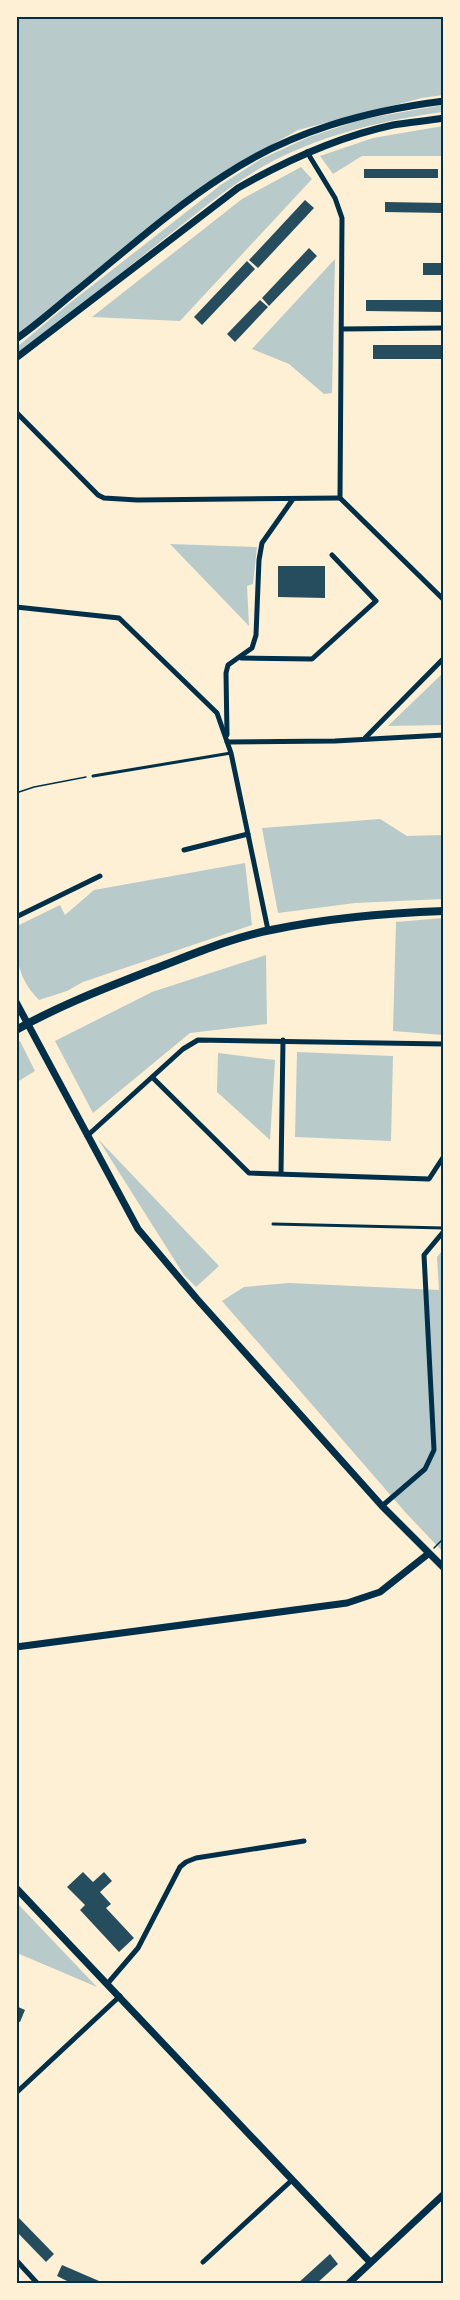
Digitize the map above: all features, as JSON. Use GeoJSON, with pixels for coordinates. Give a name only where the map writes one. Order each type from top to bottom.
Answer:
{"type":"FeatureCollection","features":[{"type":"Feature","properties":{"kind":"main road"},"geometry":{"type":"LineString","coordinates":[[16,1030],[99,991],[159,967],[268,930],[397,913],[444,911]]}},
{"type":"Feature","properties":{"kind":"street"},"geometry":{"type":"LineString","coordinates":[[16,339],[170,216],[254,157],[290,139],[350,118],[398,107],[444,101]]}},
{"type":"Feature","properties":{"kind":"street"},"geometry":{"type":"LineString","coordinates":[[16,358],[238,188],[272,168],[347,137],[394,125],[444,118]]}},
{"type":"Feature","properties":{"kind":"street"},"geometry":{"type":"LineString","coordinates":[[307,152],[335,198],[342,218],[340,498]]}},
{"type":"Feature","properties":{"kind":"street"},"geometry":{"type":"LineString","coordinates":[[342,330],[444,328]]}},
{"type":"Feature","properties":{"kind":"street"},"geometry":{"type":"LineString","coordinates":[[16,412],[98,495],[104,498],[137,500],[340,498],[444,600]]}},
{"type":"Feature","properties":{"kind":"street"},"geometry":{"type":"LineString","coordinates":[[227,742],[226,673],[228,665],[241,658],[252,648],[256,635],[259,560],[262,543],[293,499]]}},
{"type":"Feature","properties":{"kind":"street"},"geometry":{"type":"LineString","coordinates":[[241,658],[312,659],[376,601],[332,555]]}},
{"type":"Feature","properties":{"kind":"street"},"geometry":{"type":"LineString","coordinates":[[16,607],[119,618],[217,713],[231,753],[268,930]]}},
{"type":"Feature","properties":{"kind":"street"},"geometry":{"type":"LineString","coordinates":[[365,738],[444,658]]}},
{"type":"Feature","properties":{"kind":"street"},"geometry":{"type":"LineString","coordinates":[[227,742],[335,741],[444,735]]}},
{"type":"Feature","properties":{"kind":"street"},"geometry":{"type":"LineString","coordinates":[[184,850],[248,834]]}},
{"type":"Feature","properties":{"kind":"street"},"geometry":{"type":"LineString","coordinates":[[16,917],[100,876]]}},
{"type":"Feature","properties":{"kind":"street"},"geometry":{"type":"LineString","coordinates":[[16,1002],[138,1229],[197,1299],[382,1506],[444,1569]]}},
{"type":"Feature","properties":{"kind":"street"},"geometry":{"type":"LineString","coordinates":[[87,1136],[183,1049],[198,1040],[444,1044]]}},
{"type":"Feature","properties":{"kind":"street"},"geometry":{"type":"LineString","coordinates":[[281,1173],[283,1040]]}},
{"type":"Feature","properties":{"kind":"street"},"geometry":{"type":"LineString","coordinates":[[153,1078],[249,1173],[429,1179],[444,1156]]}},
{"type":"Feature","properties":{"kind":"street"},"geometry":{"type":"LineString","coordinates":[[382,1506],[425,1469],[434,1450],[423,1255],[444,1229]]}},
{"type":"Feature","properties":{"kind":"street"},"geometry":{"type":"LineString","coordinates":[[16,1647],[347,1603],[380,1592],[428,1554]]}},
{"type":"Feature","properties":{"kind":"street"},"geometry":{"type":"LineString","coordinates":[[108,1983],[138,1948],[180,1867],[186,1862],[196,1858],[304,1841]]}},
{"type":"Feature","properties":{"kind":"street"},"geometry":{"type":"LineString","coordinates":[[16,1888],[370,2262]]}},
{"type":"Feature","properties":{"kind":"street"},"geometry":{"type":"LineString","coordinates":[[16,2093],[120,1996]]}},
{"type":"Feature","properties":{"kind":"street"},"geometry":{"type":"LineString","coordinates":[[203,2262],[292,2180]]}},
{"type":"Feature","properties":{"kind":"street"},"geometry":{"type":"LineString","coordinates":[[348,2283],[444,2194]]}},
{"type":"Feature","properties":{"kind":"street"},"geometry":{"type":"LineString","coordinates":[[16,2260],[38,2283]]}},
{"type":"Feature","properties":{"kind":"lane"},"geometry":{"type":"LineString","coordinates":[[93,776],[231,753]]}},
{"type":"Feature","properties":{"kind":"lane"},"geometry":{"type":"LineString","coordinates":[[273,1224],[444,1229]]}},
{"type":"Feature","properties":{"kind":"path"},"geometry":{"type":"LineString","coordinates":[[16,793],[34,786],[93,776]]}},
{"type":"Feature","properties":{"kind":"path"},"geometry":{"type":"LineString","coordinates":[[428,1554],[444,1538]]}},
{"type":"Feature","properties":{"kind":"shaded area"},"geometry":{"type":"Polygon","coordinates":[[[17,17],[443,17],[443,95],[422,98],[298,130],[243,161],[17,336],[17,17]]]}},
{"type":"Feature","properties":{"kind":"shaded area"},"geometry":{"type":"Polygon","coordinates":[[[443,105],[443,112],[356,129],[293,151],[259,169],[206,205],[17,353],[17,347],[66,306],[222,184],[261,159],[309,137],[363,119],[443,105]]]}},
{"type":"Feature","properties":{"kind":"shaded area"},"geometry":{"type":"Polygon","coordinates":[[[443,126],[443,156],[362,156],[333,174],[320,156],[373,138],[443,126]]]}},
{"type":"Feature","properties":{"kind":"shaded area"},"geometry":{"type":"Polygon","coordinates":[[[301,167],[312,179],[180,321],[92,317],[242,199],[301,167]]]}},
{"type":"Feature","properties":{"kind":"shaded area"},"geometry":{"type":"Polygon","coordinates":[[[335,259],[332,393],[324,394],[289,364],[252,349],[335,259]]]}},
{"type":"Feature","properties":{"kind":"shaded area"},"geometry":{"type":"Polygon","coordinates":[[[170,544],[257,547],[253,584],[247,586],[249,626],[170,544]]]}},
{"type":"Feature","properties":{"kind":"shaded area"},"geometry":{"type":"Polygon","coordinates":[[[443,673],[443,725],[388,726],[443,673]]]}},
{"type":"Feature","properties":{"kind":"shaded area"},"geometry":{"type":"Polygon","coordinates":[[[380,819],[407,836],[443,835],[443,899],[355,903],[278,913],[262,828],[380,819]]]}},
{"type":"Feature","properties":{"kind":"shaded area"},"geometry":{"type":"Polygon","coordinates":[[[245,863],[252,925],[83,982],[67,991],[39,1000],[26,983],[17,957],[17,926],[60,905],[65,915],[94,890],[245,863]]]}},
{"type":"Feature","properties":{"kind":"shaded area"},"geometry":{"type":"Polygon","coordinates":[[[443,918],[443,1035],[393,1031],[396,922],[443,918]]]}},
{"type":"Feature","properties":{"kind":"shaded area"},"geometry":{"type":"Polygon","coordinates":[[[266,955],[267,1024],[190,1033],[93,1113],[55,1041],[152,992],[266,955]]]}},
{"type":"Feature","properties":{"kind":"shaded area"},"geometry":{"type":"Polygon","coordinates":[[[20,1041],[35,1071],[17,1082],[17,1043],[20,1041]]]}},
{"type":"Feature","properties":{"kind":"shaded area"},"geometry":{"type":"Polygon","coordinates":[[[297,1052],[393,1056],[391,1141],[295,1137],[297,1052]]]}},
{"type":"Feature","properties":{"kind":"shaded area"},"geometry":{"type":"Polygon","coordinates":[[[218,1053],[275,1060],[270,1140],[217,1092],[218,1053]]]}},
{"type":"Feature","properties":{"kind":"shaded area"},"geometry":{"type":"Polygon","coordinates":[[[98,1139],[219,1266],[196,1287],[184,1275],[98,1139]]]}},
{"type":"Feature","properties":{"kind":"shaded area"},"geometry":{"type":"Polygon","coordinates":[[[443,1250],[443,1552],[406,1513],[222,1301],[244,1287],[289,1283],[439,1290],[437,1257],[443,1250]]]}},
{"type":"Feature","properties":{"kind":"shaded area"},"geometry":{"type":"Polygon","coordinates":[[[17,1903],[97,1987],[17,1953],[17,1903]]]}},
{"type":"Feature","properties":{"kind":"building"},"geometry":{"type":"Polygon","coordinates":[[[364,169],[438,169],[438,178],[364,178],[364,169]]]}},
{"type":"Feature","properties":{"kind":"building"},"geometry":{"type":"Polygon","coordinates":[[[305,200],[314,208],[258,268],[249,260],[305,200]]]}},
{"type":"Feature","properties":{"kind":"building"},"geometry":{"type":"Polygon","coordinates":[[[385,202],[444,203],[444,213],[385,212],[385,202]]]}},
{"type":"Feature","properties":{"kind":"building"},"geometry":{"type":"Polygon","coordinates":[[[309,248],[317,256],[269,306],[262,298],[309,248]]]}},
{"type":"Feature","properties":{"kind":"building"},"geometry":{"type":"Polygon","coordinates":[[[247,261],[255,269],[202,325],[194,317],[247,261]]]}},
{"type":"Feature","properties":{"kind":"building"},"geometry":{"type":"Polygon","coordinates":[[[423,263],[444,263],[444,275],[423,275],[423,263]]]}},
{"type":"Feature","properties":{"kind":"building"},"geometry":{"type":"Polygon","coordinates":[[[260,300],[268,307],[235,342],[227,334],[260,300]]]}},
{"type":"Feature","properties":{"kind":"building"},"geometry":{"type":"Polygon","coordinates":[[[366,300],[444,300],[444,312],[366,311],[366,300]]]}},
{"type":"Feature","properties":{"kind":"building"},"geometry":{"type":"Polygon","coordinates":[[[373,345],[444,345],[444,359],[373,359],[373,345]]]}},
{"type":"Feature","properties":{"kind":"building"},"geometry":{"type":"Polygon","coordinates":[[[278,566],[325,566],[325,598],[278,597],[278,566]]]}},
{"type":"Feature","properties":{"kind":"building"},"geometry":{"type":"Polygon","coordinates":[[[83,1872],[93,1882],[104,1872],[112,1881],[100,1892],[111,1904],[106,1908],[134,1938],[119,1952],[80,1910],[85,1905],[67,1887],[83,1872]]]}},
{"type":"Feature","properties":{"kind":"building"},"geometry":{"type":"Polygon","coordinates":[[[16,2006],[25,2010],[20,2022],[16,2021],[16,2006]]]}},
{"type":"Feature","properties":{"kind":"building"},"geometry":{"type":"Polygon","coordinates":[[[16,2215],[54,2254],[46,2262],[16,2231],[16,2215]]]}},
{"type":"Feature","properties":{"kind":"building"},"geometry":{"type":"Polygon","coordinates":[[[330,2254],[338,2264],[316,2284],[297,2284],[330,2254]]]}},
{"type":"Feature","properties":{"kind":"building"},"geometry":{"type":"Polygon","coordinates":[[[62,2265],[106,2284],[73,2284],[57,2276],[62,2265]]]}}]}
